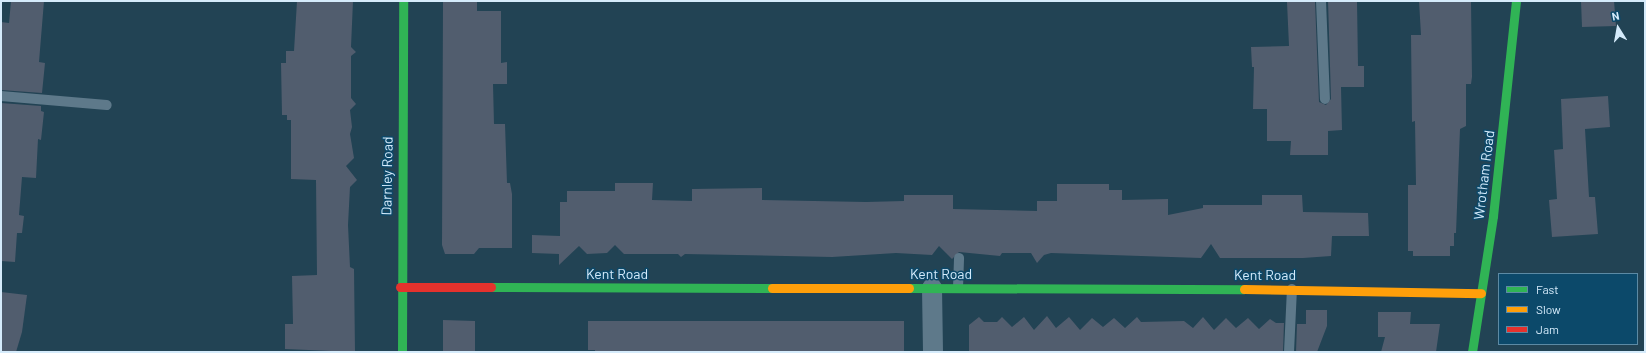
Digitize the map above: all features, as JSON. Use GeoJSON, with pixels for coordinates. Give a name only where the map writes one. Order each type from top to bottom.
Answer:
{"type":"FeatureCollection","features":[{"type":"Feature","properties":{"kind":"street","name":"Darnley Road"},"geometry":{"type":"LineString","coordinates":[[402,352],[400,287],[403,1]]}},
{"type":"Feature","properties":{"kind":"street","name":"Wrotham Road"},"geometry":{"type":"LineString","coordinates":[[1472,352],[1493,216],[1516,1]]}},
{"type":"Feature","properties":{"kind":"street","name":"Kent Road"},"geometry":{"type":"LineString","coordinates":[[400,287],[1292,289],[1481,293]]}},
{"type":"Feature","properties":{"kind":"street"},"geometry":{"type":"LineString","coordinates":[[932,288],[933,352]]}},
{"type":"Feature","properties":{"kind":"lane"},"geometry":{"type":"LineString","coordinates":[[1321,1],[1325,99]]}},
{"type":"Feature","properties":{"kind":"lane"},"geometry":{"type":"LineString","coordinates":[[1,96],[107,105]]}},
{"type":"Feature","properties":{"kind":"lane"},"geometry":{"type":"LineString","coordinates":[[958,288],[959,258]]}},
{"type":"Feature","properties":{"kind":"lane"},"geometry":{"type":"LineString","coordinates":[[1289,352],[1292,289]]}},
{"type":"Feature","properties":{"kind":"building"},"geometry":{"type":"Polygon","coordinates":[[[11,1],[44,1],[39,62],[45,63],[42,93],[1,90],[1,22],[9,23],[11,1]]]}},
{"type":"Feature","properties":{"kind":"building"},"geometry":{"type":"Polygon","coordinates":[[[297,1],[353,1],[351,47],[356,52],[351,56],[351,98],[356,104],[350,110],[352,127],[350,134],[354,158],[346,166],[357,180],[350,187],[348,225],[350,267],[354,269],[355,352],[285,349],[285,324],[293,324],[292,276],[317,275],[316,180],[291,179],[291,120],[287,120],[287,115],[282,115],[281,63],[286,63],[286,51],[294,51],[297,1]]]}},
{"type":"Feature","properties":{"kind":"building"},"geometry":{"type":"Polygon","coordinates":[[[443,1],[477,1],[477,11],[501,11],[501,63],[507,62],[507,84],[493,84],[494,124],[505,124],[507,183],[510,183],[512,194],[512,248],[479,248],[474,254],[445,254],[442,245],[443,1]]]}},
{"type":"Feature","properties":{"kind":"building"},"geometry":{"type":"Polygon","coordinates":[[[1315,1],[1319,102],[1326,105],[1331,99],[1328,1],[1357,1],[1358,66],[1364,66],[1364,87],[1341,87],[1342,130],[1328,131],[1328,155],[1290,155],[1291,141],[1267,141],[1267,109],[1253,109],[1254,67],[1252,67],[1251,47],[1289,46],[1287,2],[1315,1]]]}},
{"type":"Feature","properties":{"kind":"building"},"geometry":{"type":"Polygon","coordinates":[[[1419,1],[1471,1],[1472,77],[1471,84],[1466,84],[1466,126],[1460,129],[1456,233],[1454,233],[1454,246],[1450,246],[1450,256],[1413,256],[1413,251],[1408,251],[1408,185],[1416,185],[1415,121],[1412,122],[1411,35],[1421,35],[1419,1]]]}},
{"type":"Feature","properties":{"kind":"building"},"geometry":{"type":"Polygon","coordinates":[[[1581,1],[1614,1],[1616,26],[1582,27],[1581,1]]]}},
{"type":"Feature","properties":{"kind":"building"},"geometry":{"type":"Polygon","coordinates":[[[1608,96],[1610,127],[1585,129],[1589,197],[1595,197],[1598,234],[1552,237],[1549,200],[1557,199],[1554,150],[1563,149],[1561,99],[1608,96]]]}},
{"type":"Feature","properties":{"kind":"building"},"geometry":{"type":"Polygon","coordinates":[[[1,103],[41,106],[41,111],[44,112],[41,140],[38,139],[36,178],[22,177],[19,215],[24,216],[22,233],[17,233],[15,262],[1,261],[1,103]]]}},
{"type":"Feature","properties":{"kind":"building"},"geometry":{"type":"Polygon","coordinates":[[[615,183],[653,183],[652,200],[692,201],[692,189],[762,188],[762,200],[866,202],[904,201],[904,195],[953,195],[953,209],[1037,211],[1037,201],[1057,201],[1057,184],[1109,184],[1109,190],[1122,190],[1122,200],[1168,199],[1168,215],[1203,208],[1203,205],[1262,205],[1262,195],[1302,195],[1303,212],[1368,213],[1369,236],[1332,236],[1331,256],[1303,258],[1220,258],[1211,244],[1201,258],[1051,253],[1044,255],[1037,263],[1031,253],[1002,253],[1000,256],[959,252],[952,259],[939,246],[932,255],[896,253],[832,257],[685,254],[681,257],[678,254],[624,254],[615,245],[607,253],[587,254],[579,246],[559,265],[559,254],[532,253],[532,235],[560,236],[560,202],[567,202],[567,191],[615,191],[615,183]]]}},
{"type":"Feature","properties":{"kind":"building"},"geometry":{"type":"Polygon","coordinates":[[[1,292],[27,295],[22,332],[16,352],[1,352],[1,292]]]}},
{"type":"Feature","properties":{"kind":"building"},"geometry":{"type":"Polygon","coordinates":[[[1306,310],[1327,310],[1327,326],[1317,352],[1296,352],[1297,324],[1306,324],[1306,310]]]}},
{"type":"Feature","properties":{"kind":"building"},"geometry":{"type":"Polygon","coordinates":[[[1378,312],[1411,312],[1410,324],[1440,324],[1436,352],[1381,352],[1385,337],[1378,337],[1378,312]]]}},
{"type":"Feature","properties":{"kind":"building"},"geometry":{"type":"Polygon","coordinates":[[[1047,316],[1056,328],[1069,317],[1080,330],[1092,318],[1103,327],[1114,318],[1125,328],[1137,317],[1141,322],[1184,321],[1193,328],[1203,317],[1214,330],[1226,318],[1236,328],[1248,318],[1259,329],[1270,319],[1276,323],[1284,323],[1283,352],[969,352],[969,325],[979,317],[984,322],[997,322],[1002,317],[1012,327],[1024,317],[1034,330],[1047,316]]]}},
{"type":"Feature","properties":{"kind":"building"},"geometry":{"type":"Polygon","coordinates":[[[443,320],[475,321],[475,352],[443,352],[443,320]]]}},
{"type":"Feature","properties":{"kind":"building"},"geometry":{"type":"Polygon","coordinates":[[[588,321],[904,321],[904,352],[595,352],[595,350],[588,350],[588,321]]]}},
{"type":"Feature","properties":{"kind":"traffic: fast"},"geometry":{"type":"LineString","coordinates":[[402,352],[403,1]]}},
{"type":"Feature","properties":{"kind":"traffic: fast"},"geometry":{"type":"LineString","coordinates":[[1472,352],[1493,216],[1516,1]]}},
{"type":"Feature","properties":{"kind":"traffic: fast"},"geometry":{"type":"LineString","coordinates":[[491,287],[772,288]]}},
{"type":"Feature","properties":{"kind":"traffic: fast"},"geometry":{"type":"LineString","coordinates":[[909,288],[1244,289]]}},
{"type":"Feature","properties":{"kind":"traffic: slow"},"geometry":{"type":"LineString","coordinates":[[772,288],[909,288]]}},
{"type":"Feature","properties":{"kind":"traffic: slow"},"geometry":{"type":"LineString","coordinates":[[1244,289],[1481,293]]}},
{"type":"Feature","properties":{"kind":"traffic: jam"},"geometry":{"type":"LineString","coordinates":[[400,287],[491,287]]}}]}
